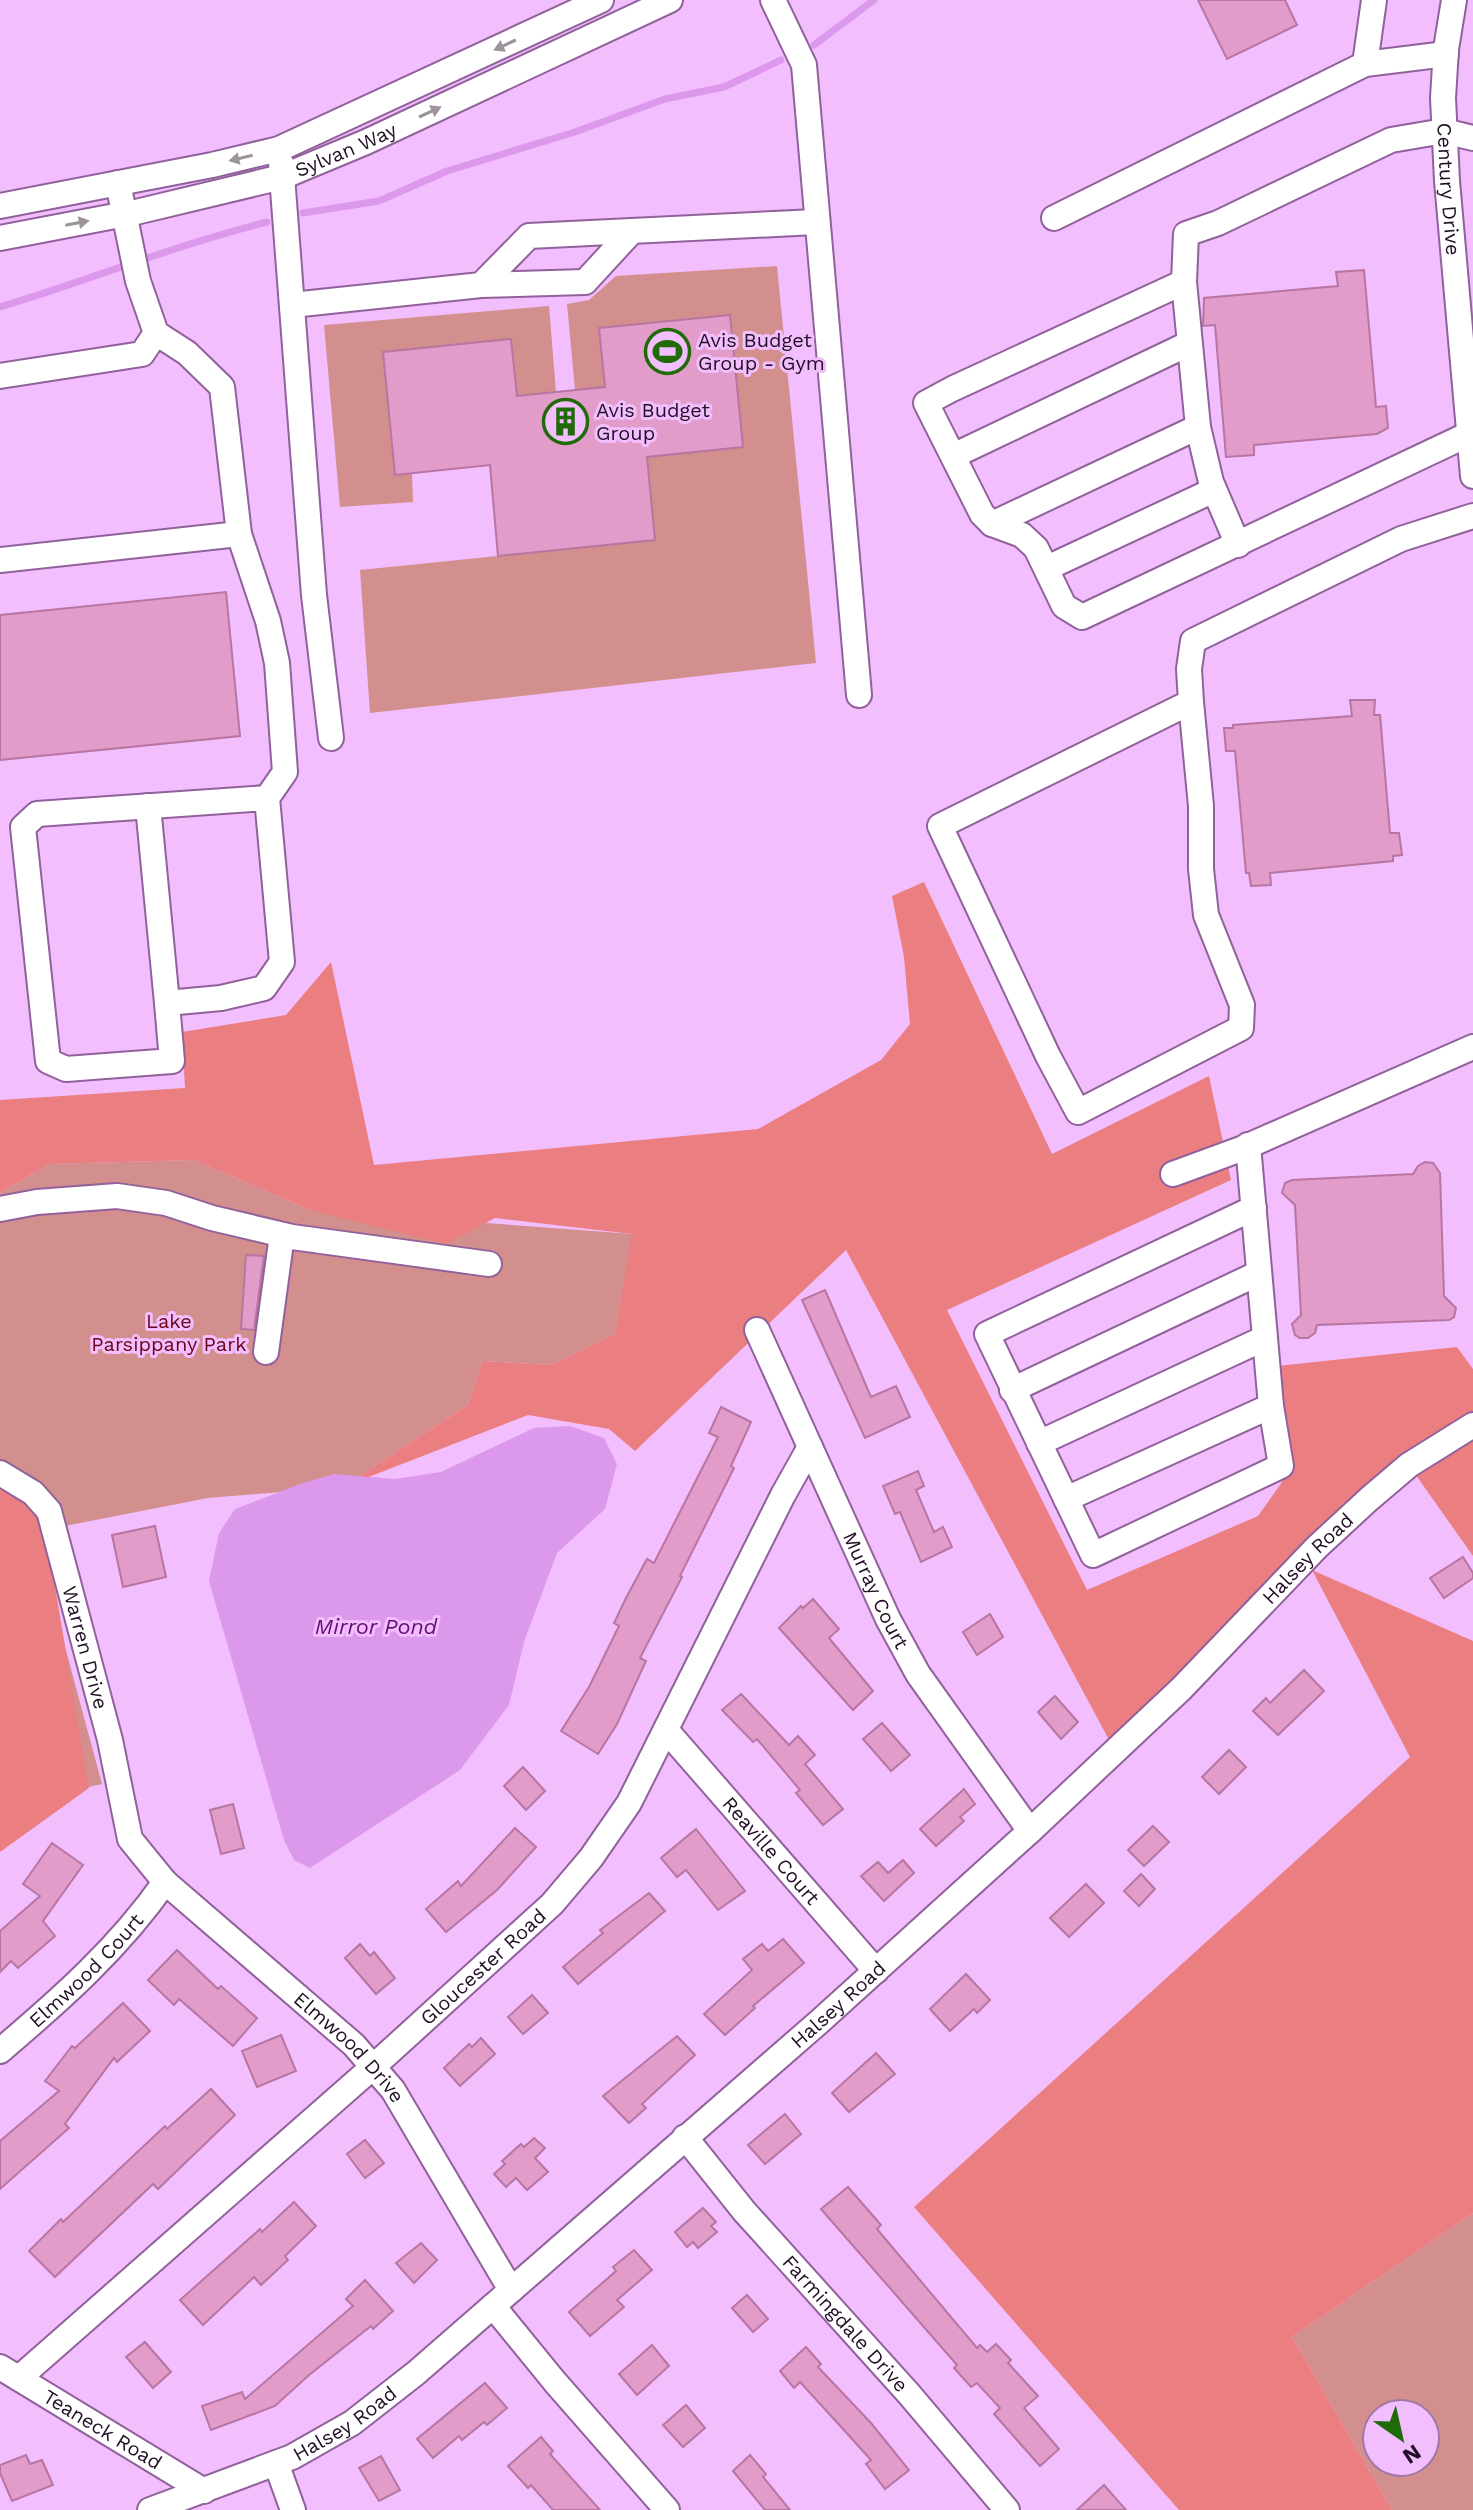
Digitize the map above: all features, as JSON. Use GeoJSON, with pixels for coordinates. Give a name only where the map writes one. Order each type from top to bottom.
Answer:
{"type":"FeatureCollection","features":[{"type":"Feature","properties":{"kind":"street","name":"Sylvan Way"},"geometry":{"type":"LineString","coordinates":[[0,238],[124,214],[282,177],[366,142],[670,0]]}},
{"type":"Feature","properties":{"kind":"street"},"geometry":{"type":"LineString","coordinates":[[773,0],[804,65],[859,695]]}},
{"type":"Feature","properties":{"kind":"street"},"geometry":{"type":"LineString","coordinates":[[1365,64],[1374,0]]}},
{"type":"Feature","properties":{"kind":"street","name":"Century Drive"},"geometry":{"type":"LineString","coordinates":[[1454,0],[1446,54],[1444,131],[1473,476]]}},
{"type":"Feature","properties":{"kind":"street","name":"Sylvan Way"},"geometry":{"type":"LineString","coordinates":[[0,206],[279,149],[550,11],[591,2]]}},
{"type":"Feature","properties":{"kind":"street"},"geometry":{"type":"LineString","coordinates":[[591,2],[613,27]]}},
{"type":"Feature","properties":{"kind":"street"},"geometry":{"type":"LineString","coordinates":[[550,11],[554,54]]}},
{"type":"Feature","properties":{"kind":"street"},"geometry":{"type":"LineString","coordinates":[[1054,218],[1365,64],[1446,54]]}},
{"type":"Feature","properties":{"kind":"street"},"geometry":{"type":"LineString","coordinates":[[1238,545],[1214,490],[1198,427],[1184,282],[1186,234],[1218,223],[1391,140],[1444,131],[1473,138]]}},
{"type":"Feature","properties":{"kind":"street"},"geometry":{"type":"LineString","coordinates":[[279,149],[314,595],[331,738]]}},
{"type":"Feature","properties":{"kind":"street"},"geometry":{"type":"LineString","coordinates":[[118,183],[138,281],[156,333],[187,353],[222,387],[239,534],[268,621],[277,663],[285,772],[267,798],[282,962],[264,988],[221,998],[167,1003]]}},
{"type":"Feature","properties":{"kind":"street"},"geometry":{"type":"LineString","coordinates":[[481,285],[529,236],[816,222]]}},
{"type":"Feature","properties":{"kind":"street"},"geometry":{"type":"LineString","coordinates":[[292,305],[481,285],[585,282],[632,231]]}},
{"type":"Feature","properties":{"kind":"street"},"geometry":{"type":"LineString","coordinates":[[1184,282],[926,403],[982,514],[992,524],[1022,535],[1036,548],[1064,606],[1082,617],[1238,545],[1470,423]]}},
{"type":"Feature","properties":{"kind":"street"},"geometry":{"type":"LineString","coordinates":[[0,376],[142,354],[156,333]]}},
{"type":"Feature","properties":{"kind":"street"},"geometry":{"type":"LineString","coordinates":[[953,456],[1188,344]]}},
{"type":"Feature","properties":{"kind":"street"},"geometry":{"type":"LineString","coordinates":[[992,524],[1198,427]]}},
{"type":"Feature","properties":{"kind":"street"},"geometry":{"type":"LineString","coordinates":[[1047,568],[1214,490]]}},
{"type":"Feature","properties":{"kind":"street"},"geometry":{"type":"LineString","coordinates":[[1191,702],[940,826],[1048,1056],[1078,1112],[1241,1028],[1242,1005],[1206,915],[1201,869],[1201,806],[1189,669],[1193,641],[1401,539],[1473,516]]}},
{"type":"Feature","properties":{"kind":"street"},"geometry":{"type":"LineString","coordinates":[[0,560],[239,534]]}},
{"type":"Feature","properties":{"kind":"street"},"geometry":{"type":"LineString","coordinates":[[148,806],[172,1061],[66,1069],[48,1061],[23,827],[37,814],[148,806],[267,798]]}},
{"type":"Feature","properties":{"kind":"street"},"geometry":{"type":"LineString","coordinates":[[1173,1174],[1248,1145],[1473,1047]]}},
{"type":"Feature","properties":{"kind":"street"},"geometry":{"type":"LineString","coordinates":[[1248,1145],[1254,1208],[1271,1406],[1281,1466],[1093,1555],[987,1334],[1254,1208]]}},
{"type":"Feature","properties":{"kind":"street"},"geometry":{"type":"LineString","coordinates":[[0,1209],[37,1202],[117,1196],[166,1203],[282,1235],[489,1264]]}},
{"type":"Feature","properties":{"kind":"street"},"geometry":{"type":"LineString","coordinates":[[266,1352],[282,1235]]}},
{"type":"Feature","properties":{"kind":"street"},"geometry":{"type":"LineString","coordinates":[[1012,1390],[1259,1273]]}},
{"type":"Feature","properties":{"kind":"street","name":"Murray Court"},"geometry":{"type":"LineString","coordinates":[[757,1330],[888,1619],[918,1674],[1030,1831]]}},
{"type":"Feature","properties":{"kind":"street"},"geometry":{"type":"LineString","coordinates":[[1039,1443],[1265,1338]]}},
{"type":"Feature","properties":{"kind":"street"},"geometry":{"type":"LineString","coordinates":[[1066,1499],[1271,1406]]}},
{"type":"Feature","properties":{"kind":"street","name":"Halsey Road"},"geometry":{"type":"LineString","coordinates":[[150,2510],[276,2463],[327,2439],[416,2373],[876,1971],[1030,1831],[1181,1689],[1317,1547],[1369,1499],[1409,1465],[1473,1425]]}},
{"type":"Feature","properties":{"kind":"street","name":"Gloucester Road"},"geometry":{"type":"LineString","coordinates":[[9,2372],[374,2066],[562,1892],[591,1858],[629,1803],[810,1447]]}},
{"type":"Feature","properties":{"kind":"street","name":"Warren Drive"},"geometry":{"type":"LineString","coordinates":[[0,1473],[33,1493],[49,1511],[110,1740],[130,1839],[135,1846]]}},
{"type":"Feature","properties":{"kind":"street","name":"Reaville Court"},"geometry":{"type":"LineString","coordinates":[[666,1730],[876,1971]]}},
{"type":"Feature","properties":{"kind":"street","name":"Elmwood Drive"},"geometry":{"type":"LineString","coordinates":[[135,1846],[165,1882],[354,2045],[374,2066],[393,2090],[502,2298],[555,2382],[667,2510]]}},
{"type":"Feature","properties":{"kind":"street","name":"Elmwood Court"},"geometry":{"type":"LineString","coordinates":[[0,2051],[110,1952],[142,1916],[165,1882]]}},
{"type":"Feature","properties":{"kind":"street","name":"Farmingdale Drive"},"geometry":{"type":"LineString","coordinates":[[685,2137],[744,2211],[909,2394],[1007,2510]]}},
{"type":"Feature","properties":{"kind":"street","name":"Teaneck Road"},"geometry":{"type":"LineString","coordinates":[[9,2372],[204,2491]]}},
{"type":"Feature","properties":{"kind":"street"},"geometry":{"type":"LineString","coordinates":[[276,2463],[293,2510]]}},
{"type":"Feature","properties":{"kind":"green space"},"geometry":{"type":"Polygon","coordinates":[[[777,266],[816,663],[370,713],[360,570],[655,540],[647,457],[599,328],[605,387],[575,390],[567,304],[589,300],[616,276],[777,266]]]}},
{"type":"Feature","properties":{"kind":"green space"},"geometry":{"type":"Polygon","coordinates":[[[549,306],[556,392],[517,396],[511,340],[383,352],[395,474],[412,473],[413,502],[340,507],[324,325],[549,306]]]}},
{"type":"Feature","properties":{"kind":"green space","name":"Lake Parsippany Park"},"geometry":{"type":"Polygon","coordinates":[[[194,1160],[310,1210],[633,1234],[615,1334],[551,1365],[483,1361],[468,1405],[343,1487],[208,1498],[34,1532],[102,1784],[0,1806],[0,1193],[49,1164],[194,1160]]]}},
{"type":"Feature","properties":{"kind":"green space"},"geometry":{"type":"Polygon","coordinates":[[[1473,2213],[1473,2510],[1392,2510],[1374,2478],[1441,2478],[1441,2398],[1361,2398],[1361,2456],[1292,2337],[1473,2213]]]}},
{"type":"Feature","properties":{"kind":"shaded area"},"geometry":{"type":"Polygon","coordinates":[[[924,882],[1052,1154],[1209,1076],[1231,1180],[947,1310],[1087,1590],[1258,1516],[1294,1465],[1277,1366],[1457,1347],[1473,1369],[1473,1556],[1408,1464],[1115,1751],[846,1250],[635,1451],[609,1429],[528,1415],[343,1487],[468,1405],[483,1361],[551,1365],[615,1334],[632,1234],[495,1218],[446,1244],[310,1210],[194,1160],[49,1164],[0,1193],[0,1100],[185,1088],[182,1032],[286,1015],[331,962],[374,1165],[758,1129],[881,1060],[910,1024],[904,957],[892,896],[924,882]]]}},
{"type":"Feature","properties":{"kind":"shaded area"},"geometry":{"type":"Polygon","coordinates":[[[0,1472],[40,1498],[89,1788],[0,1852],[0,1472]]]}},
{"type":"Feature","properties":{"kind":"shaded area"},"geometry":{"type":"Polygon","coordinates":[[[1312,1570],[1473,1641],[1473,2213],[1292,2337],[1361,2456],[1361,2478],[1374,2478],[1392,2510],[1179,2510],[914,2207],[1410,1757],[1312,1570]]]}},
{"type":"Feature","properties":{"kind":"water","name":"Mirror Pond"},"geometry":{"type":"Polygon","coordinates":[[[570,1426],[604,1438],[617,1464],[605,1509],[557,1553],[524,1642],[509,1705],[460,1770],[310,1868],[294,1860],[284,1840],[209,1581],[219,1533],[235,1509],[303,1483],[334,1474],[395,1479],[441,1472],[534,1428],[570,1426]]]}},
{"type":"Feature","properties":{"kind":"building"},"geometry":{"type":"Polygon","coordinates":[[[1198,0],[1285,0],[1297,25],[1227,59],[1198,0]]]}},
{"type":"Feature","properties":{"kind":"building"},"geometry":{"type":"Polygon","coordinates":[[[1364,270],[1376,407],[1386,406],[1388,428],[1377,434],[1254,445],[1254,455],[1226,457],[1215,325],[1203,326],[1204,298],[1338,286],[1336,272],[1364,270]]]}},
{"type":"Feature","properties":{"kind":"building","name":"Avis Budget Group"},"geometry":{"type":"Polygon","coordinates":[[[730,315],[743,447],[647,457],[655,540],[498,556],[490,465],[395,475],[383,352],[511,339],[517,396],[605,387],[599,328],[730,315]]]}},
{"type":"Feature","properties":{"kind":"building"},"geometry":{"type":"Polygon","coordinates":[[[226,592],[240,736],[0,760],[0,615],[226,592]]]}},
{"type":"Feature","properties":{"kind":"building"},"geometry":{"type":"Polygon","coordinates":[[[1350,700],[1375,700],[1374,715],[1380,715],[1390,833],[1399,833],[1402,855],[1393,856],[1393,861],[1270,873],[1271,885],[1251,886],[1249,873],[1246,873],[1235,751],[1226,751],[1224,728],[1352,716],[1350,700]]]}},
{"type":"Feature","properties":{"kind":"building"},"geometry":{"type":"Polygon","coordinates":[[[1425,1162],[1433,1163],[1440,1173],[1444,1296],[1456,1308],[1454,1317],[1449,1320],[1317,1325],[1315,1333],[1308,1338],[1295,1335],[1292,1324],[1301,1315],[1295,1205],[1282,1193],[1285,1183],[1292,1180],[1413,1174],[1425,1162]]]}},
{"type":"Feature","properties":{"kind":"building"},"geometry":{"type":"Polygon","coordinates":[[[246,1255],[264,1256],[254,1330],[241,1329],[246,1255]]]}},
{"type":"Feature","properties":{"kind":"building"},"geometry":{"type":"Polygon","coordinates":[[[825,1290],[871,1397],[896,1386],[910,1417],[865,1438],[802,1300],[825,1290]]]}},
{"type":"Feature","properties":{"kind":"building"},"geometry":{"type":"Polygon","coordinates":[[[721,1407],[751,1422],[731,1466],[734,1468],[640,1658],[646,1661],[617,1724],[598,1754],[561,1731],[589,1687],[619,1626],[614,1623],[626,1598],[647,1559],[654,1563],[718,1437],[709,1433],[721,1407]]]}},
{"type":"Feature","properties":{"kind":"building"},"geometry":{"type":"Polygon","coordinates":[[[918,1471],[924,1486],[916,1490],[934,1532],[943,1527],[952,1547],[921,1562],[900,1512],[895,1514],[883,1486],[918,1471]]]}},
{"type":"Feature","properties":{"kind":"building"},"geometry":{"type":"Polygon","coordinates":[[[155,1526],[166,1577],[123,1587],[112,1535],[155,1526]]]}},
{"type":"Feature","properties":{"kind":"building"},"geometry":{"type":"Polygon","coordinates":[[[1463,1557],[1473,1578],[1444,1598],[1430,1578],[1463,1557]]]}},
{"type":"Feature","properties":{"kind":"building"},"geometry":{"type":"Polygon","coordinates":[[[813,1599],[839,1629],[829,1638],[873,1691],[853,1710],[779,1628],[801,1606],[803,1608],[813,1599]]]}},
{"type":"Feature","properties":{"kind":"building"},"geometry":{"type":"Polygon","coordinates":[[[990,1614],[1003,1637],[977,1655],[963,1632],[990,1614]]]}},
{"type":"Feature","properties":{"kind":"building"},"geometry":{"type":"Polygon","coordinates":[[[1304,1670],[1324,1691],[1278,1735],[1253,1711],[1266,1698],[1270,1703],[1304,1670]]]}},
{"type":"Feature","properties":{"kind":"building"},"geometry":{"type":"Polygon","coordinates":[[[741,1694],[789,1745],[798,1736],[815,1755],[805,1764],[843,1809],[823,1825],[796,1793],[800,1790],[757,1739],[753,1742],[722,1710],[741,1694]]]}},
{"type":"Feature","properties":{"kind":"building"},"geometry":{"type":"Polygon","coordinates":[[[1055,1696],[1078,1722],[1061,1739],[1038,1712],[1055,1696]]]}},
{"type":"Feature","properties":{"kind":"building"},"geometry":{"type":"Polygon","coordinates":[[[882,1723],[910,1755],[891,1771],[863,1739],[882,1723]]]}},
{"type":"Feature","properties":{"kind":"building"},"geometry":{"type":"Polygon","coordinates":[[[1229,1750],[1246,1767],[1219,1794],[1202,1777],[1229,1750]]]}},
{"type":"Feature","properties":{"kind":"building"},"geometry":{"type":"Polygon","coordinates":[[[523,1767],[545,1791],[526,1810],[504,1786],[523,1767]]]}},
{"type":"Feature","properties":{"kind":"building"},"geometry":{"type":"Polygon","coordinates":[[[964,1789],[975,1804],[960,1817],[964,1821],[936,1846],[920,1829],[964,1789]]]}},
{"type":"Feature","properties":{"kind":"building"},"geometry":{"type":"Polygon","coordinates":[[[233,1804],[244,1848],[221,1854],[210,1810],[233,1804]]]}},
{"type":"Feature","properties":{"kind":"building"},"geometry":{"type":"Polygon","coordinates":[[[1153,1826],[1169,1842],[1144,1866],[1128,1850],[1153,1826]]]}},
{"type":"Feature","properties":{"kind":"building"},"geometry":{"type":"Polygon","coordinates":[[[515,1828],[536,1847],[497,1890],[446,1932],[426,1909],[458,1881],[461,1886],[515,1828]]]}},
{"type":"Feature","properties":{"kind":"building"},"geometry":{"type":"Polygon","coordinates":[[[696,1829],[745,1891],[718,1910],[686,1870],[677,1877],[661,1858],[696,1829]]]}},
{"type":"Feature","properties":{"kind":"building"},"geometry":{"type":"Polygon","coordinates":[[[52,1843],[83,1865],[43,1921],[55,1936],[18,1968],[11,1961],[0,1972],[0,1931],[40,1896],[23,1884],[52,1843]]]}},
{"type":"Feature","properties":{"kind":"building"},"geometry":{"type":"Polygon","coordinates":[[[903,1860],[914,1873],[884,1901],[861,1876],[878,1862],[888,1873],[903,1860]]]}},
{"type":"Feature","properties":{"kind":"building"},"geometry":{"type":"Polygon","coordinates":[[[1141,1874],[1155,1889],[1139,1906],[1124,1891],[1141,1874]]]}},
{"type":"Feature","properties":{"kind":"building"},"geometry":{"type":"Polygon","coordinates":[[[1086,1884],[1104,1903],[1069,1937],[1050,1918],[1086,1884]]]}},
{"type":"Feature","properties":{"kind":"building"},"geometry":{"type":"Polygon","coordinates":[[[649,1893],[665,1911],[578,1984],[563,1967],[603,1933],[600,1930],[649,1893]]]}},
{"type":"Feature","properties":{"kind":"building"},"geometry":{"type":"Polygon","coordinates":[[[783,1939],[804,1963],[753,2006],[755,2008],[725,2035],[704,2014],[752,1970],[743,1959],[762,1944],[768,1951],[783,1939]]]}},
{"type":"Feature","properties":{"kind":"building"},"geometry":{"type":"Polygon","coordinates":[[[360,1944],[370,1956],[374,1952],[395,1978],[376,1994],[345,1958],[360,1944]]]}},
{"type":"Feature","properties":{"kind":"building"},"geometry":{"type":"Polygon","coordinates":[[[177,1950],[218,1989],[221,1986],[257,2018],[233,2046],[179,1999],[174,2005],[148,1980],[177,1950]]]}},
{"type":"Feature","properties":{"kind":"building"},"geometry":{"type":"Polygon","coordinates":[[[966,1974],[990,2000],[977,2013],[974,2009],[950,2031],[930,2009],[966,1974]]]}},
{"type":"Feature","properties":{"kind":"building"},"geometry":{"type":"Polygon","coordinates":[[[532,1995],[548,2013],[523,2034],[508,2017],[532,1995]]]}},
{"type":"Feature","properties":{"kind":"building"},"geometry":{"type":"Polygon","coordinates":[[[123,2003],[150,2031],[117,2062],[114,2058],[65,2124],[69,2128],[0,2189],[0,2141],[59,2091],[45,2081],[72,2046],[75,2048],[123,2003]]]}},
{"type":"Feature","properties":{"kind":"building"},"geometry":{"type":"Polygon","coordinates":[[[281,2035],[296,2071],[257,2087],[242,2051],[281,2035]]]}},
{"type":"Feature","properties":{"kind":"building"},"geometry":{"type":"Polygon","coordinates":[[[677,2036],[695,2055],[642,2104],[646,2108],[629,2123],[603,2096],[677,2036]]]}},
{"type":"Feature","properties":{"kind":"building"},"geometry":{"type":"Polygon","coordinates":[[[481,2038],[495,2054],[460,2086],[444,2068],[469,2044],[472,2047],[481,2038]]]}},
{"type":"Feature","properties":{"kind":"building"},"geometry":{"type":"Polygon","coordinates":[[[876,2053],[895,2074],[849,2112],[832,2093],[876,2053]]]}},
{"type":"Feature","properties":{"kind":"building"},"geometry":{"type":"Polygon","coordinates":[[[211,2089],[235,2115],[158,2189],[153,2184],[55,2277],[29,2251],[165,2126],[167,2129],[211,2089]]]}},
{"type":"Feature","properties":{"kind":"building"},"geometry":{"type":"Polygon","coordinates":[[[785,2114],[801,2134],[765,2164],[748,2145],[785,2114]]]}},
{"type":"Feature","properties":{"kind":"building"},"geometry":{"type":"Polygon","coordinates":[[[534,2138],[545,2148],[535,2158],[548,2172],[527,2190],[516,2178],[506,2187],[494,2174],[505,2164],[502,2161],[521,2144],[524,2147],[534,2138]]]}},
{"type":"Feature","properties":{"kind":"building"},"geometry":{"type":"Polygon","coordinates":[[[365,2140],[384,2163],[365,2178],[347,2154],[365,2140]]]}},
{"type":"Feature","properties":{"kind":"building"},"geometry":{"type":"Polygon","coordinates":[[[848,2187],[881,2225],[877,2229],[977,2348],[980,2345],[987,2352],[996,2344],[1011,2360],[1008,2363],[1038,2396],[1024,2408],[1059,2449],[1040,2466],[994,2414],[1000,2408],[977,2383],[971,2387],[954,2368],[957,2365],[821,2209],[848,2187]]]}},
{"type":"Feature","properties":{"kind":"building"},"geometry":{"type":"Polygon","coordinates":[[[294,2202],[316,2226],[285,2256],[288,2260],[261,2285],[254,2277],[203,2325],[180,2300],[294,2202]]]}},
{"type":"Feature","properties":{"kind":"building"},"geometry":{"type":"Polygon","coordinates":[[[703,2208],[716,2222],[711,2226],[717,2232],[698,2248],[693,2242],[687,2247],[675,2232],[703,2208]]]}},
{"type":"Feature","properties":{"kind":"building"},"geometry":{"type":"Polygon","coordinates":[[[421,2243],[437,2260],[414,2283],[396,2263],[421,2243]]]}},
{"type":"Feature","properties":{"kind":"building"},"geometry":{"type":"Polygon","coordinates":[[[634,2250],[652,2270],[617,2300],[624,2307],[590,2336],[569,2312],[616,2271],[613,2267],[634,2250]]]}},
{"type":"Feature","properties":{"kind":"building"},"geometry":{"type":"Polygon","coordinates":[[[365,2280],[393,2311],[309,2375],[275,2406],[211,2430],[202,2406],[242,2392],[245,2399],[353,2306],[346,2299],[365,2280]]]}},
{"type":"Feature","properties":{"kind":"building"},"geometry":{"type":"Polygon","coordinates":[[[747,2295],[768,2319],[753,2332],[732,2308],[747,2295]]]}},
{"type":"Feature","properties":{"kind":"building"},"geometry":{"type":"Polygon","coordinates":[[[145,2342],[171,2372],[153,2388],[126,2357],[145,2342]]]}},
{"type":"Feature","properties":{"kind":"building"},"geometry":{"type":"Polygon","coordinates":[[[652,2345],[669,2366],[637,2395],[619,2374],[652,2345]]]}},
{"type":"Feature","properties":{"kind":"building"},"geometry":{"type":"Polygon","coordinates":[[[806,2347],[821,2364],[818,2367],[871,2423],[909,2470],[885,2489],[866,2464],[871,2460],[800,2382],[794,2388],[780,2371],[806,2347]]]}},
{"type":"Feature","properties":{"kind":"building"},"geometry":{"type":"Polygon","coordinates":[[[485,2383],[507,2408],[462,2440],[459,2436],[433,2458],[417,2439],[485,2383]]]}},
{"type":"Feature","properties":{"kind":"building"},"geometry":{"type":"Polygon","coordinates":[[[686,2405],[705,2428],[683,2447],[663,2425],[686,2405]]]}},
{"type":"Feature","properties":{"kind":"building"},"geometry":{"type":"Polygon","coordinates":[[[541,2437],[553,2451],[550,2454],[600,2510],[553,2510],[531,2485],[528,2488],[508,2466],[541,2437]]]}},
{"type":"Feature","properties":{"kind":"building"},"geometry":{"type":"Polygon","coordinates":[[[26,2455],[30,2464],[42,2460],[53,2485],[12,2501],[0,2473],[0,2465],[26,2455]]]}},
{"type":"Feature","properties":{"kind":"building"},"geometry":{"type":"Polygon","coordinates":[[[750,2455],[766,2474],[763,2477],[790,2510],[765,2510],[733,2471],[750,2455]]]}},
{"type":"Feature","properties":{"kind":"building"},"geometry":{"type":"Polygon","coordinates":[[[381,2456],[400,2490],[379,2501],[359,2468],[381,2456]]]}},
{"type":"Feature","properties":{"kind":"building"},"geometry":{"type":"Polygon","coordinates":[[[1104,2485],[1126,2510],[1077,2510],[1104,2485]]]}},
{"type":"Feature","properties":{"kind":"waterway"},"geometry":{"type":"LineString","coordinates":[[814,45],[874,0]]}},
{"type":"Feature","properties":{"kind":"waterway"},"geometry":{"type":"LineString","coordinates":[[303,213],[379,201],[447,171],[575,132],[665,99],[724,87],[781,60]]}},
{"type":"Feature","properties":{"kind":"waterway"},"geometry":{"type":"LineString","coordinates":[[0,307],[199,241],[267,222]]}},
{"type":"Feature","properties":{"kind":"place","name":"Avis Budget Group - Gym"},"geometry":{"type":"Point","coordinates":[667,351]}},
{"type":"Feature","properties":{"kind":"place","name":"Avis Budget Group"},"geometry":{"type":"Point","coordinates":[565,422]}}]}
